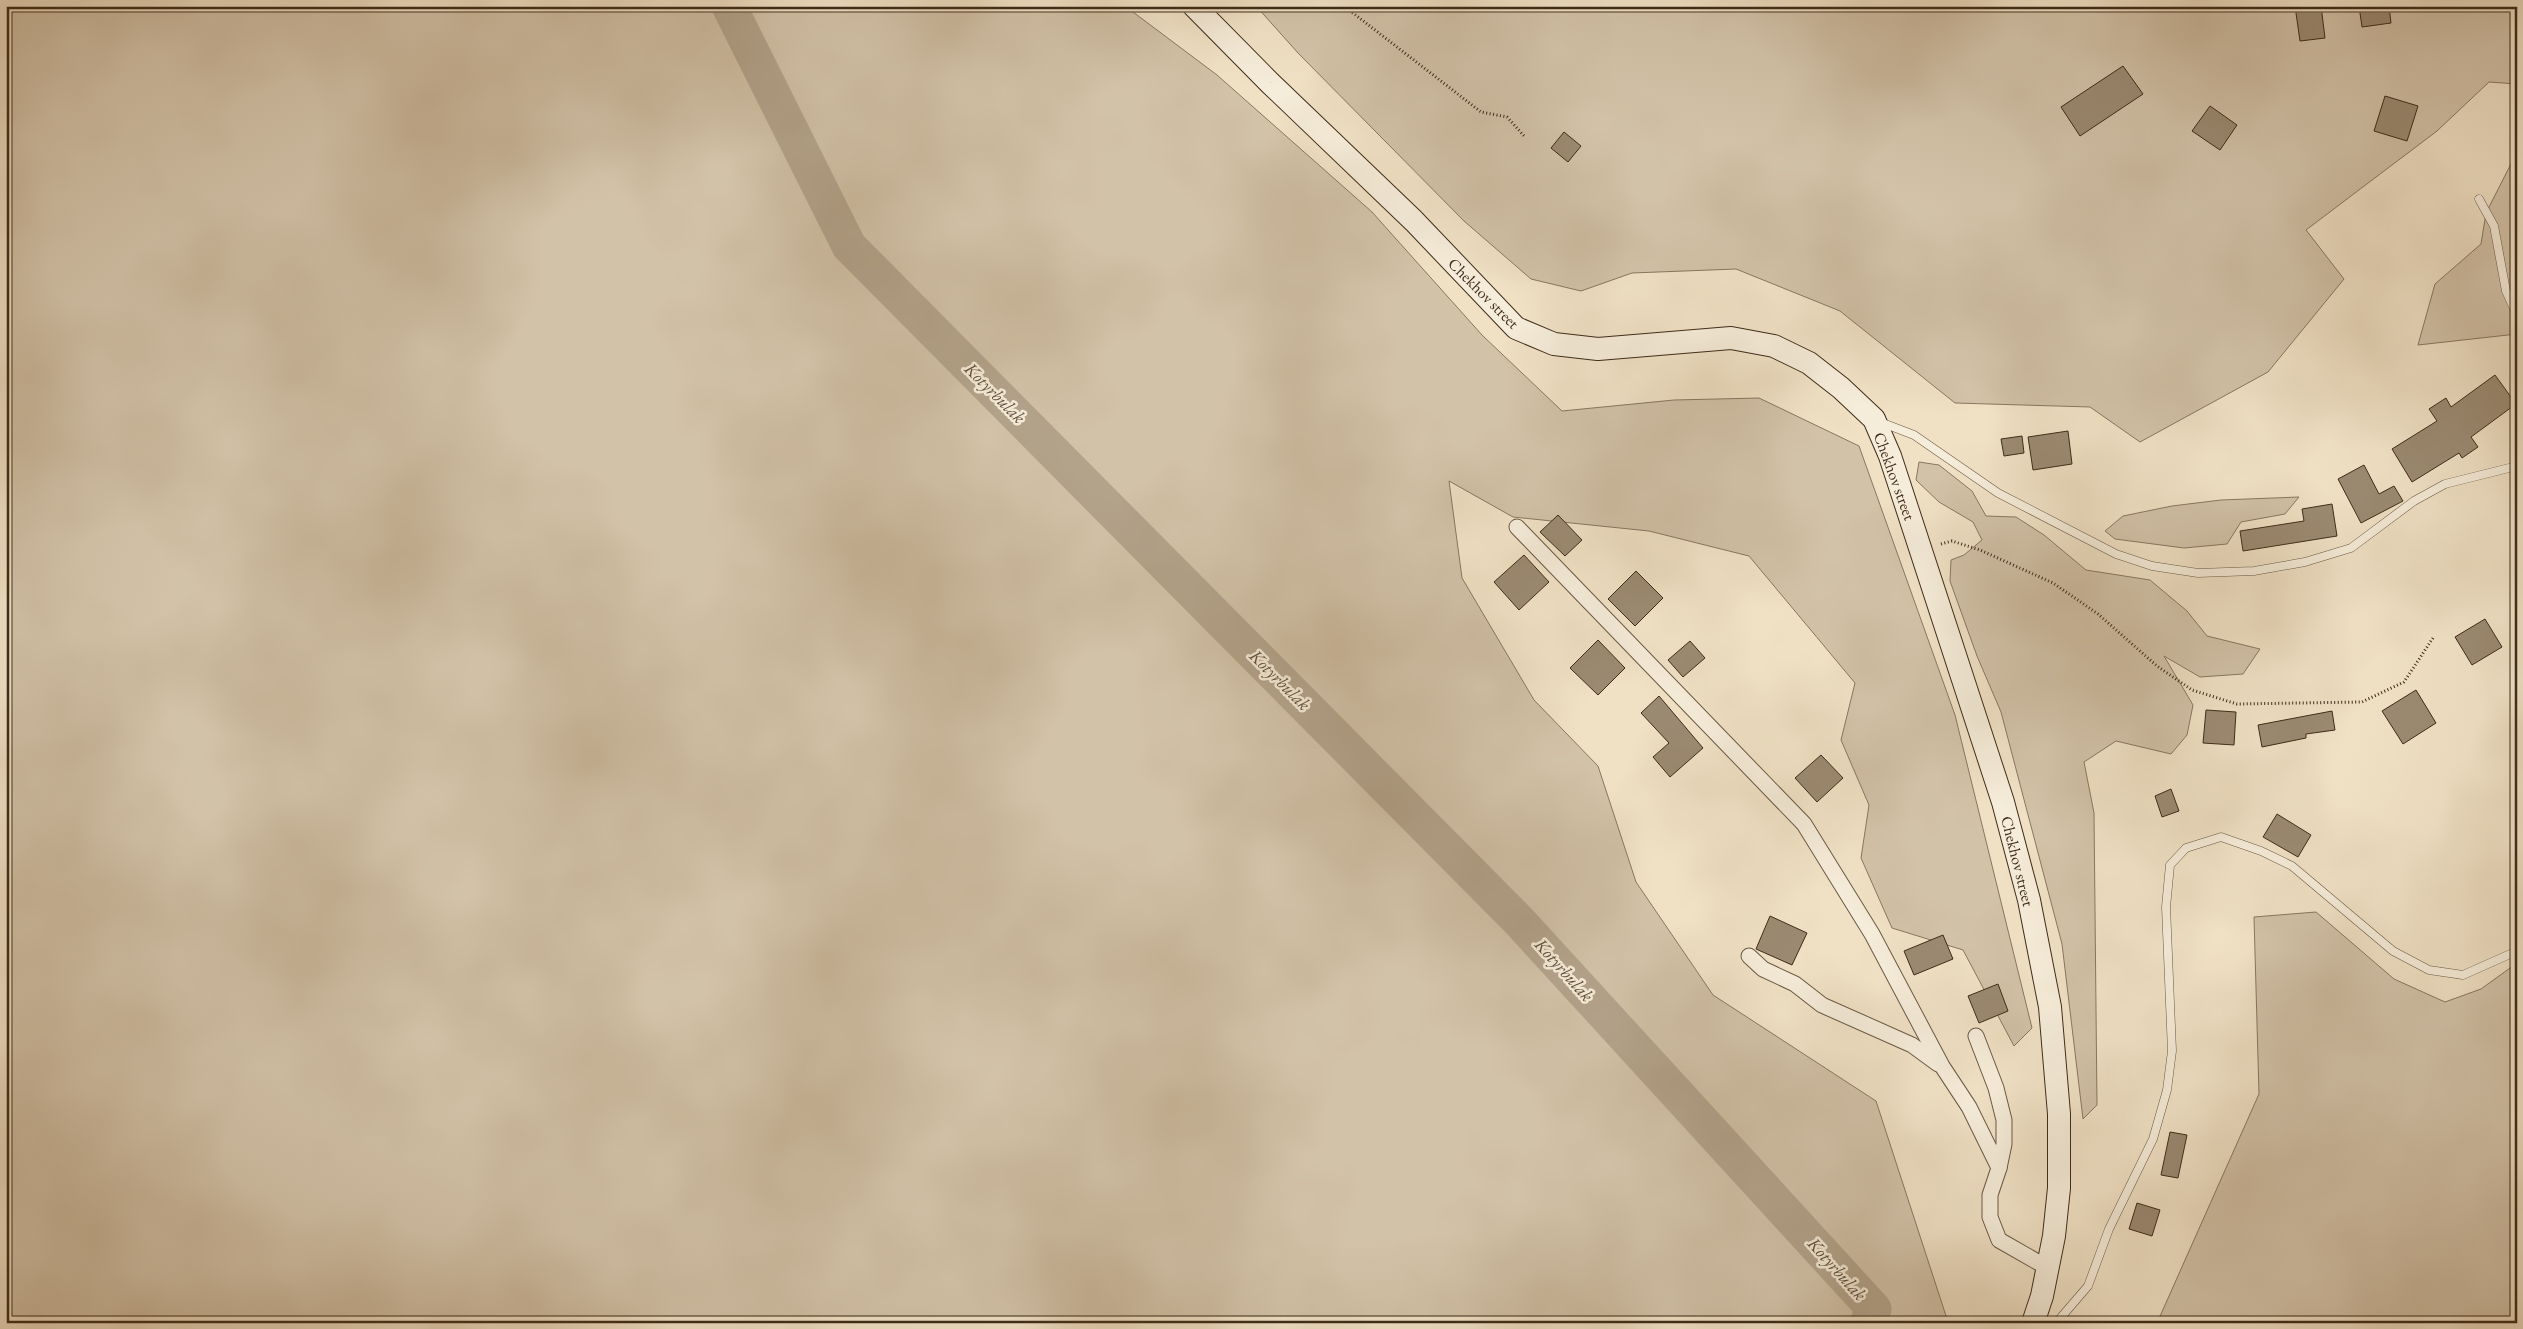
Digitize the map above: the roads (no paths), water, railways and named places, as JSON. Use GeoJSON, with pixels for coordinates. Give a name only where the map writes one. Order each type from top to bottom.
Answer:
{"type":"FeatureCollection","features":[{"type":"Feature","properties":{"kind":"main road","name":"Chekhov street"},"geometry":{"type":"LineString","coordinates":[[1194,6],[1270,83],[1414,221],[1516,328],[1554,344],[1598,349],[1731,338],[1774,346],[1809,363],[1841,388],[1874,419],[1890,456],[2003,802],[2029,900],[2050,1007],[2059,1114],[2059,1179],[2054,1236],[2034,1322]]}},
{"type":"Feature","properties":{"kind":"street"},"geometry":{"type":"LineString","coordinates":[[1518,527],[1804,824],[1872,934],[1942,1066],[1970,1107],[2000,1168]]}},
{"type":"Feature","properties":{"kind":"street"},"geometry":{"type":"LineString","coordinates":[[1748,956],[1763,969],[1795,984],[1822,1005],[1912,1045],[1942,1066]]}},
{"type":"Feature","properties":{"kind":"street"},"geometry":{"type":"LineString","coordinates":[[1976,1036],[1996,1088],[2004,1120],[2004,1144],[2000,1168],[1990,1194],[1990,1217],[2000,1240],[2048,1268]]}},
{"type":"Feature","properties":{"kind":"lane"},"geometry":{"type":"LineString","coordinates":[[2479,198],[2494,226],[2506,291],[2517,315]]}},
{"type":"Feature","properties":{"kind":"lane"},"geometry":{"type":"LineString","coordinates":[[1874,419],[1914,434],[1998,493],[2116,554],[2152,566],[2198,573],[2254,571],[2305,562],[2351,548],[2414,501],[2445,484],[2517,466]]}},
{"type":"Feature","properties":{"kind":"lane"},"geometry":{"type":"LineString","coordinates":[[2034,1322],[2057,1322],[2088,1286],[2109,1230],[2153,1139],[2167,1090],[2172,1051],[2166,907],[2170,866],[2186,848],[2221,837],[2260,851],[2292,866],[2393,952],[2429,970],[2462,975],[2517,951]]}},
{"type":"Feature","properties":{"kind":"waterway","name":"Kotyrbulak"},"geometry":{"type":"LineString","coordinates":[[729,6],[849,246],[1519,921],[1874,1309],[1867,1323]]}}]}
